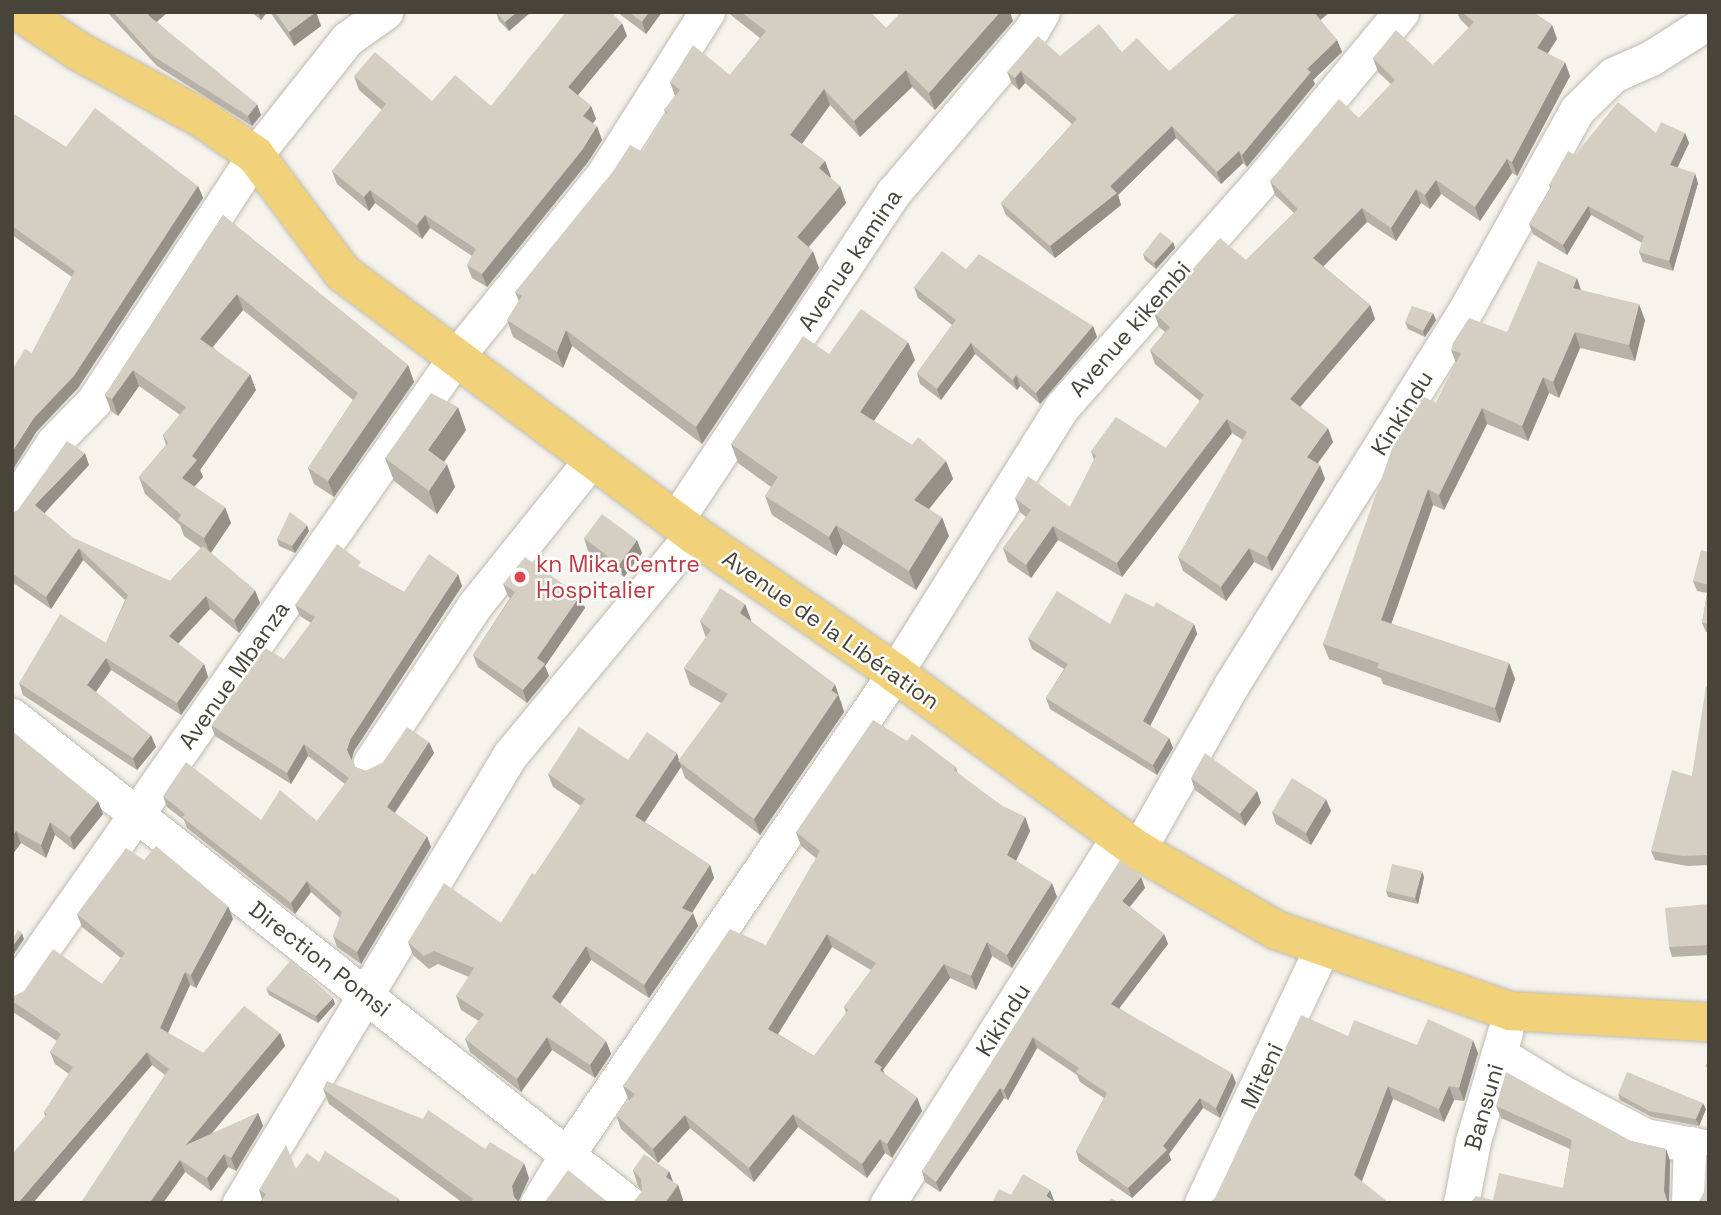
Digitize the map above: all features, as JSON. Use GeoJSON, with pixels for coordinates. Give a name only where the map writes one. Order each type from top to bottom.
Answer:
{"type":"FeatureCollection","features":[{"type":"Feature","properties":{"kind":"highway","name":"Avenue de la Libération"},"geometry":{"type":"LineString","coordinates":[[30,15],[78,51],[203,119],[255,155],[343,273],[684,528],[895,673],[1128,844],[1276,930],[1510,1011],[1709,1022]]}},
{"type":"Feature","properties":{"kind":"street"},"geometry":{"type":"LineString","coordinates":[[12,506],[54,442],[94,401],[255,155],[347,39],[386,12]]}},
{"type":"Feature","properties":{"kind":"street","name":"Avenue Mbanza"},"geometry":{"type":"LineString","coordinates":[[12,992],[456,357],[604,174],[707,12]]}},
{"type":"Feature","properties":{"kind":"street","name":"Avenue kamina"},"geometry":{"type":"LineString","coordinates":[[240,1203],[510,755],[684,528],[893,193],[1032,29],[1042,12]]}},
{"type":"Feature","properties":{"kind":"street","name":"Avenue kikembi"},"geometry":{"type":"LineString","coordinates":[[538,1203],[568,1153],[895,673],[1061,408],[1268,173],[1401,12]]}},
{"type":"Feature","properties":{"kind":"street","name":"Kinkindu"},"geometry":{"type":"LineString","coordinates":[[1128,844],[1232,684],[1468,306],[1577,110],[1613,75],[1651,58],[1709,22]]}},
{"type":"Feature","properties":{"kind":"street"},"geometry":{"type":"LineString","coordinates":[[371,762],[475,605],[592,459]]}},
{"type":"Feature","properties":{"kind":"street","name":"Direction Pomsi"},"geometry":{"type":"LineString","coordinates":[[12,716],[628,1203]]}},
{"type":"Feature","properties":{"kind":"street","name":"Kikindu"},"geometry":{"type":"LineString","coordinates":[[888,1203],[1128,844]]}},
{"type":"Feature","properties":{"kind":"street","name":"Miteni"},"geometry":{"type":"LineString","coordinates":[[1202,1203],[1322,948]]}},
{"type":"Feature","properties":{"kind":"street","name":"Bansuni"},"geometry":{"type":"LineString","coordinates":[[1461,1203],[1473,1141],[1510,1011]]}},
{"type":"Feature","properties":{"kind":"street"},"geometry":{"type":"LineString","coordinates":[[1499,1054],[1561,1092],[1645,1136],[1700,1146],[1689,1203]]}},
{"type":"Feature","properties":{"kind":"building"},"geometry":{"type":"Polygon","coordinates":[[[113,12],[152,12],[148,15],[257,104],[248,116],[153,56],[113,12]]]}},
{"type":"Feature","properties":{"kind":"building"},"geometry":{"type":"Polygon","coordinates":[[[275,12],[316,12],[289,32],[275,12]]]}},
{"type":"Feature","properties":{"kind":"building"},"geometry":{"type":"Polygon","coordinates":[[[496,12],[517,12],[505,22],[496,12]]]}},
{"type":"Feature","properties":{"kind":"building"},"geometry":{"type":"Polygon","coordinates":[[[566,12],[611,12],[622,23],[568,87],[591,106],[583,116],[597,126],[583,149],[482,274],[467,265],[476,249],[425,215],[417,225],[370,190],[364,197],[332,171],[386,104],[354,76],[375,52],[432,101],[455,75],[491,106],[566,12]]]}},
{"type":"Feature","properties":{"kind":"building"},"geometry":{"type":"Polygon","coordinates":[[[629,12],[649,12],[642,22],[629,12]]]}},
{"type":"Feature","properties":{"kind":"building"},"geometry":{"type":"Polygon","coordinates":[[[741,12],[870,12],[886,28],[901,12],[1000,12],[929,93],[906,70],[854,121],[824,89],[790,135],[825,161],[819,168],[840,186],[797,237],[813,251],[696,427],[566,330],[557,352],[507,320],[522,296],[515,292],[614,170],[630,145],[643,152],[667,112],[664,110],[680,90],[670,82],[693,45],[730,75],[766,31],[741,12]]]}},
{"type":"Feature","properties":{"kind":"building"},"geometry":{"type":"Polygon","coordinates":[[[1238,12],[1314,12],[1337,40],[1307,69],[1311,72],[1242,155],[1239,151],[1217,172],[1172,126],[1110,186],[1117,193],[1050,246],[1001,203],[1077,119],[1021,71],[1015,78],[1007,72],[1038,36],[1060,56],[1099,24],[1122,52],[1137,38],[1169,71],[1238,12]]]}},
{"type":"Feature","properties":{"kind":"building"},"geometry":{"type":"Polygon","coordinates":[[[1462,12],[1533,12],[1552,25],[1537,48],[1565,62],[1512,162],[1507,159],[1475,207],[1436,180],[1425,195],[1416,189],[1391,228],[1362,208],[1313,258],[1370,305],[1290,399],[1328,428],[1307,457],[1320,465],[1267,557],[1249,548],[1221,587],[1178,557],[1247,432],[1227,419],[1117,563],[1053,526],[1026,565],[1003,548],[1031,510],[1015,498],[1028,476],[1070,507],[1096,456],[1091,451],[1116,417],[1166,448],[1204,395],[1150,350],[1170,327],[1154,313],[1220,238],[1246,260],[1298,209],[1270,181],[1339,99],[1359,118],[1395,80],[1373,58],[1396,30],[1433,65],[1474,22],[1462,12]]]}},
{"type":"Feature","properties":{"kind":"building"},"geometry":{"type":"Polygon","coordinates":[[[1618,102],[1656,133],[1661,122],[1685,133],[1670,165],[1695,173],[1669,261],[1639,252],[1644,236],[1588,206],[1563,245],[1529,224],[1552,186],[1549,185],[1568,151],[1575,155],[1618,102]]]}},
{"type":"Feature","properties":{"kind":"building"},"geometry":{"type":"Polygon","coordinates":[[[95,108],[198,186],[74,376],[33,419],[12,452],[12,370],[25,349],[32,353],[75,271],[12,226],[12,113],[66,147],[95,108]]]}},
{"type":"Feature","properties":{"kind":"building"},"geometry":{"type":"Polygon","coordinates":[[[223,215],[408,365],[328,481],[308,468],[358,393],[237,294],[200,339],[250,374],[192,456],[197,460],[182,478],[225,507],[204,538],[178,520],[181,515],[139,477],[168,443],[163,435],[186,407],[133,370],[112,399],[105,395],[223,215]]]}},
{"type":"Feature","properties":{"kind":"building"},"geometry":{"type":"Polygon","coordinates":[[[1160,232],[1173,242],[1154,263],[1143,254],[1160,232]]]}},
{"type":"Feature","properties":{"kind":"building"},"geometry":{"type":"Polygon","coordinates":[[[942,251],[966,269],[979,254],[1093,326],[1036,393],[1016,375],[1013,380],[971,343],[937,389],[917,373],[956,320],[914,287],[942,251]]]}},
{"type":"Feature","properties":{"kind":"building"},"geometry":{"type":"Polygon","coordinates":[[[1538,261],[1577,278],[1573,288],[1639,304],[1629,345],[1575,332],[1553,382],[1543,377],[1522,426],[1482,408],[1439,495],[1428,489],[1381,620],[1509,663],[1495,708],[1377,668],[1379,663],[1323,644],[1394,443],[1421,395],[1436,403],[1461,353],[1451,350],[1453,343],[1469,318],[1507,332],[1538,261]]]}},
{"type":"Feature","properties":{"kind":"building"},"geometry":{"type":"Polygon","coordinates":[[[1412,306],[1433,313],[1423,331],[1405,322],[1412,306]]]}},
{"type":"Feature","properties":{"kind":"building"},"geometry":{"type":"Polygon","coordinates":[[[861,309],[908,342],[860,412],[912,445],[918,437],[946,461],[914,500],[942,517],[909,571],[836,525],[829,537],[765,496],[778,477],[731,444],[803,336],[829,354],[861,309]]]}},
{"type":"Feature","properties":{"kind":"building"},"geometry":{"type":"Polygon","coordinates":[[[431,393],[458,407],[428,450],[447,464],[429,491],[385,458],[431,393]]]}},
{"type":"Feature","properties":{"kind":"building"},"geometry":{"type":"Polygon","coordinates":[[[67,441],[85,453],[35,505],[73,538],[170,581],[203,546],[255,590],[234,620],[206,596],[169,636],[204,664],[177,703],[106,658],[87,685],[151,735],[133,758],[19,683],[60,614],[106,643],[128,595],[79,548],[46,597],[12,573],[12,513],[17,511],[67,441]]]}},
{"type":"Feature","properties":{"kind":"building"},"geometry":{"type":"Polygon","coordinates":[[[290,512],[307,525],[292,546],[277,539],[290,512]]]}},
{"type":"Feature","properties":{"kind":"building"},"geometry":{"type":"Polygon","coordinates":[[[602,514],[637,540],[619,565],[584,538],[602,514]]]}},
{"type":"Feature","properties":{"kind":"building"},"geometry":{"type":"Polygon","coordinates":[[[337,544],[361,562],[358,566],[404,592],[429,554],[458,574],[350,740],[347,750],[355,767],[366,771],[383,762],[407,727],[429,742],[387,807],[427,836],[357,952],[333,936],[342,912],[307,881],[291,903],[182,817],[185,814],[163,796],[186,762],[261,820],[280,790],[317,821],[349,778],[304,744],[287,773],[211,725],[265,648],[284,659],[315,617],[295,605],[337,544]]]}},
{"type":"Feature","properties":{"kind":"building"},"geometry":{"type":"Polygon","coordinates":[[[1701,550],[1709,552],[1709,585],[1693,581],[1701,550]]]}},
{"type":"Feature","properties":{"kind":"building"},"geometry":{"type":"Polygon","coordinates":[[[525,557],[580,596],[537,658],[545,664],[523,690],[473,655],[515,592],[503,584],[525,557]]]}},
{"type":"Feature","properties":{"kind":"building"},"geometry":{"type":"Polygon","coordinates":[[[1709,585],[1709,624],[1702,623],[1709,585]]]}},
{"type":"Feature","properties":{"kind":"building"},"geometry":{"type":"Polygon","coordinates":[[[720,588],[745,604],[740,613],[835,684],[831,690],[838,695],[754,819],[678,761],[728,694],[684,668],[711,630],[700,621],[720,588]]]}},
{"type":"Feature","properties":{"kind":"building"},"geometry":{"type":"Polygon","coordinates":[[[1057,591],[1110,624],[1125,593],[1154,607],[1156,602],[1194,624],[1143,721],[1169,738],[1153,765],[1046,698],[1068,664],[1028,638],[1057,591]]]}},
{"type":"Feature","properties":{"kind":"building"},"geometry":{"type":"Polygon","coordinates":[[[1706,686],[1709,687],[1709,855],[1683,856],[1651,851],[1672,770],[1692,776],[1706,686]]]}},
{"type":"Feature","properties":{"kind":"building"},"geometry":{"type":"Polygon","coordinates":[[[873,720],[907,741],[912,734],[1002,806],[1025,817],[1007,855],[1052,883],[1007,955],[987,942],[971,976],[944,964],[874,1062],[882,1067],[880,1070],[917,1097],[887,1144],[880,1139],[862,1164],[793,1114],[749,1168],[685,1115],[653,1149],[616,1115],[635,1094],[623,1086],[730,929],[766,945],[820,851],[796,832],[873,720]],[[827,934],[768,1029],[814,1056],[848,1010],[844,1007],[876,963],[827,934]]]}},
{"type":"Feature","properties":{"kind":"building"},"geometry":{"type":"Polygon","coordinates":[[[579,727],[628,760],[647,732],[677,753],[635,816],[710,865],[682,908],[693,913],[644,985],[586,946],[552,997],[606,1041],[590,1065],[547,1037],[517,1079],[465,1039],[484,1014],[456,996],[474,968],[434,951],[424,956],[408,942],[444,883],[501,923],[532,873],[535,875],[585,799],[548,774],[579,727]]]}},
{"type":"Feature","properties":{"kind":"building"},"geometry":{"type":"Polygon","coordinates":[[[12,731],[98,801],[70,837],[50,822],[41,845],[16,831],[12,836],[12,731]]]}},
{"type":"Feature","properties":{"kind":"building"},"geometry":{"type":"Polygon","coordinates":[[[1205,753],[1257,791],[1240,814],[1191,778],[1205,753]]]}},
{"type":"Feature","properties":{"kind":"building"},"geometry":{"type":"Polygon","coordinates":[[[1292,778],[1326,799],[1306,833],[1272,812],[1292,778]]]}},
{"type":"Feature","properties":{"kind":"building"},"geometry":{"type":"Polygon","coordinates":[[[156,846],[228,906],[191,975],[185,972],[160,1028],[203,1053],[244,1006],[280,1033],[186,1145],[258,1113],[231,1158],[224,1154],[207,1178],[180,1160],[151,1203],[81,1203],[169,1069],[147,1052],[18,1203],[12,1203],[12,1154],[47,1114],[44,1112],[73,1067],[50,1052],[61,1034],[12,1001],[12,997],[24,991],[53,949],[102,984],[125,953],[77,914],[126,848],[144,860],[156,846]]]}},
{"type":"Feature","properties":{"kind":"building"},"geometry":{"type":"Polygon","coordinates":[[[1120,860],[1141,877],[1122,901],[1164,934],[1111,1004],[1232,1073],[1216,1108],[1200,1098],[1163,1146],[1167,1150],[1128,1188],[1076,1151],[1107,1093],[1076,1072],[1079,1068],[1033,1037],[1004,1090],[1000,1088],[936,1182],[922,1171],[1120,860]]]}},
{"type":"Feature","properties":{"kind":"building"},"geometry":{"type":"Polygon","coordinates":[[[1392,864],[1422,871],[1415,898],[1386,891],[1392,864]]]}},
{"type":"Feature","properties":{"kind":"building"},"geometry":{"type":"Polygon","coordinates":[[[1709,904],[1709,945],[1669,947],[1665,908],[1709,904]]]}},
{"type":"Feature","properties":{"kind":"building"},"geometry":{"type":"Polygon","coordinates":[[[18,930],[22,933],[12,947],[12,940],[18,930]]]}},
{"type":"Feature","properties":{"kind":"building"},"geometry":{"type":"Polygon","coordinates":[[[291,960],[333,998],[316,1016],[266,989],[291,960]]]}},
{"type":"Feature","properties":{"kind":"building"},"geometry":{"type":"Polygon","coordinates":[[[1301,1015],[1348,1036],[1354,1020],[1417,1045],[1428,1019],[1473,1040],[1459,1088],[1449,1086],[1439,1109],[1388,1086],[1354,1175],[1389,1203],[1209,1203],[1215,1198],[1301,1015]]]}},
{"type":"Feature","properties":{"kind":"building"},"geometry":{"type":"Polygon","coordinates":[[[1506,1072],[1631,1141],[1666,1149],[1664,1191],[1669,1203],[1470,1203],[1476,1196],[1493,1200],[1499,1173],[1563,1188],[1572,1140],[1496,1106],[1506,1072]]]}},
{"type":"Feature","properties":{"kind":"building"},"geometry":{"type":"Polygon","coordinates":[[[1627,1072],[1703,1103],[1696,1119],[1649,1111],[1618,1094],[1627,1072]]]}},
{"type":"Feature","properties":{"kind":"building"},"geometry":{"type":"Polygon","coordinates":[[[327,1081],[423,1119],[428,1110],[485,1149],[490,1142],[524,1163],[512,1186],[514,1197],[520,1203],[470,1203],[473,1199],[323,1089],[327,1081]]]}},
{"type":"Feature","properties":{"kind":"building"},"geometry":{"type":"Polygon","coordinates":[[[286,1145],[296,1169],[307,1153],[319,1162],[325,1151],[399,1199],[396,1203],[260,1203],[266,1194],[259,1190],[286,1145]]]}},
{"type":"Feature","properties":{"kind":"building"},"geometry":{"type":"Polygon","coordinates":[[[644,1154],[669,1171],[666,1177],[678,1185],[665,1203],[633,1203],[642,1191],[641,1179],[633,1170],[644,1154]]]}},
{"type":"Feature","properties":{"kind":"building"},"geometry":{"type":"Polygon","coordinates":[[[1706,1155],[1709,1155],[1709,1203],[1698,1203],[1704,1192],[1706,1155]]]}},
{"type":"Feature","properties":{"kind":"building"},"geometry":{"type":"Polygon","coordinates":[[[568,1170],[609,1203],[544,1203],[568,1170]]]}},
{"type":"Feature","properties":{"kind":"building"},"geometry":{"type":"Polygon","coordinates":[[[1023,1174],[1050,1190],[1046,1196],[1056,1203],[992,1203],[999,1189],[1011,1195],[1023,1174]]]}},
{"type":"Feature","properties":{"kind":"place","name":"kn Mika Centre Hospitalier"},"geometry":{"type":"Point","coordinates":[520,577]}}]}
